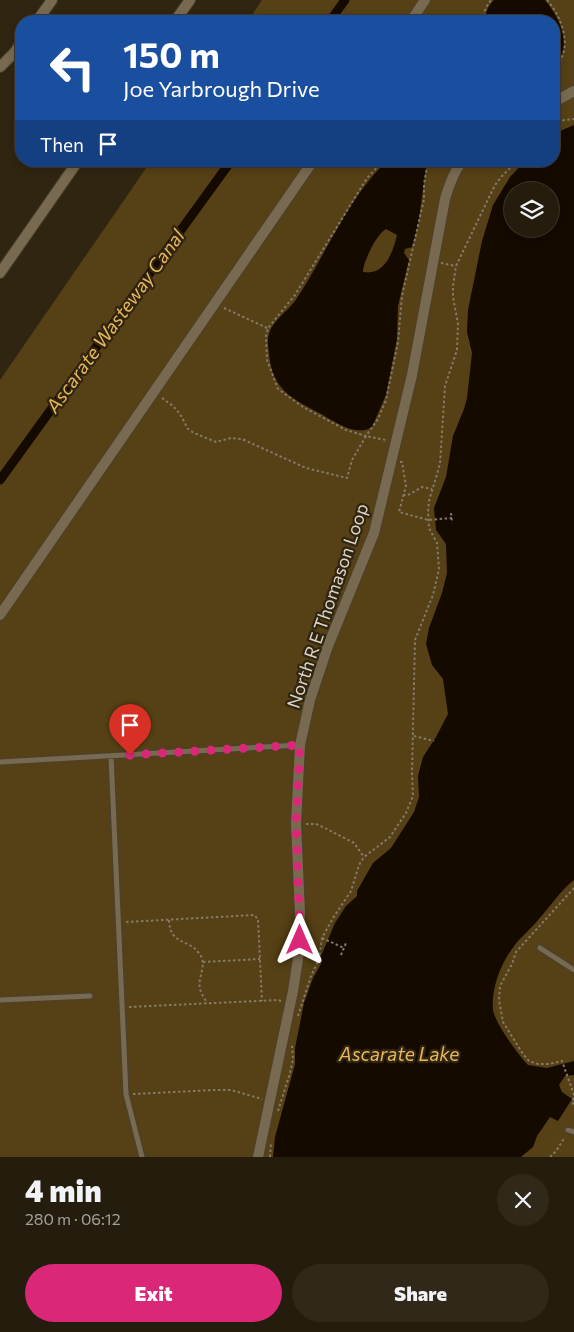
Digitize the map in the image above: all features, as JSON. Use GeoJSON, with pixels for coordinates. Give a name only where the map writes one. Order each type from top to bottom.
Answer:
{"type":"FeatureCollection","features":[{"type":"Feature","properties":{"kind":"street"},"geometry":{"type":"LineString","coordinates":[[41,15],[52,0]]}},
{"type":"Feature","properties":{"kind":"street"},"geometry":{"type":"LineString","coordinates":[[179,15],[190,0]]}},
{"type":"Feature","properties":{"kind":"street"},"geometry":{"type":"LineString","coordinates":[[415,15],[425,0]]}},
{"type":"Feature","properties":{"kind":"street"},"geometry":{"type":"LineString","coordinates":[[0,67],[15,52]]}},
{"type":"Feature","properties":{"kind":"street"},"geometry":{"type":"LineString","coordinates":[[560,99],[574,91]]}},
{"type":"Feature","properties":{"kind":"street"},"geometry":{"type":"LineString","coordinates":[[0,274],[74,167]]}},
{"type":"Feature","properties":{"kind":"street"},"geometry":{"type":"LineString","coordinates":[[0,615],[310,167]]}},
{"type":"Feature","properties":{"kind":"street","name":"North R E Thomason Loop"},"geometry":{"type":"LineString","coordinates":[[258,1157],[290,1004],[300,940],[296,824],[300,745],[310,700],[328,646],[374,533],[412,375],[445,198],[458,167]]}},
{"type":"Feature","properties":{"kind":"lane"},"geometry":{"type":"LineString","coordinates":[[0,762],[300,745]]}},
{"type":"Feature","properties":{"kind":"lane"},"geometry":{"type":"LineString","coordinates":[[111,756],[126,1094],[142,1157]]}},
{"type":"Feature","properties":{"kind":"lane"},"geometry":{"type":"LineString","coordinates":[[540,948],[574,970]]}},
{"type":"Feature","properties":{"kind":"lane"},"geometry":{"type":"LineString","coordinates":[[0,1000],[90,996]]}},
{"type":"Feature","properties":{"kind":"path"},"geometry":{"type":"LineString","coordinates":[[484,15],[491,0]]}},
{"type":"Feature","properties":{"kind":"path"},"geometry":{"type":"LineString","coordinates":[[547,0],[556,15]]}},
{"type":"Feature","properties":{"kind":"path"},"geometry":{"type":"LineString","coordinates":[[560,22],[566,34],[568,46],[560,63]]}},
{"type":"Feature","properties":{"kind":"path"},"geometry":{"type":"LineString","coordinates":[[560,122],[564,120],[574,120]]}},
{"type":"Feature","properties":{"kind":"path"},"geometry":{"type":"LineString","coordinates":[[377,167],[367,178],[292,300],[268,328],[266,336],[267,360],[278,389],[303,407],[346,430],[366,436],[378,419],[386,400],[398,342],[402,296],[424,199],[427,167]]}},
{"type":"Feature","properties":{"kind":"path"},"geometry":{"type":"LineString","coordinates":[[298,1017],[311,976],[319,959],[322,938],[355,885],[359,864],[364,857],[384,843],[394,833],[411,804],[413,796],[415,640],[433,595],[439,569],[437,543],[428,520],[429,501],[439,471],[442,452],[445,386],[457,350],[458,324],[453,298],[456,266],[495,185],[512,167]]}},
{"type":"Feature","properties":{"kind":"path"},"geometry":{"type":"LineString","coordinates":[[450,264],[456,266]]}},
{"type":"Feature","properties":{"kind":"path"},"geometry":{"type":"LineString","coordinates":[[216,302],[230,312],[268,328]]}},
{"type":"Feature","properties":{"kind":"path"},"geometry":{"type":"LineString","coordinates":[[153,392],[173,406],[188,429],[194,433],[216,442],[231,438],[242,439],[306,468],[347,478]]}},
{"type":"Feature","properties":{"kind":"path"},"geometry":{"type":"LineString","coordinates":[[403,495],[408,495],[422,487],[432,489]]}},
{"type":"Feature","properties":{"kind":"path"},"geometry":{"type":"LineString","coordinates":[[452,513],[452,523]]}},
{"type":"Feature","properties":{"kind":"path"},"geometry":{"type":"LineString","coordinates":[[428,520],[452,518]]}},
{"type":"Feature","properties":{"kind":"path"},"geometry":{"type":"LineString","coordinates":[[414,736],[434,741]]}},
{"type":"Feature","properties":{"kind":"path"},"geometry":{"type":"LineString","coordinates":[[296,824],[316,824],[325,828],[356,844],[364,857]]}},
{"type":"Feature","properties":{"kind":"path"},"geometry":{"type":"LineString","coordinates":[[574,888],[516,952],[511,968],[501,981],[499,993],[503,1022],[529,1061],[538,1064],[549,1064],[561,1060],[563,1062],[574,1097],[572,1102],[574,1105]]}},
{"type":"Feature","properties":{"kind":"path"},"geometry":{"type":"LineString","coordinates":[[118,923],[254,916],[258,919],[262,1000]]}},
{"type":"Feature","properties":{"kind":"path"},"geometry":{"type":"LineString","coordinates":[[169,920],[169,928],[174,937],[198,951],[203,962],[200,990],[207,1003]]}},
{"type":"Feature","properties":{"kind":"path"},"geometry":{"type":"LineString","coordinates":[[322,938],[344,948]]}},
{"type":"Feature","properties":{"kind":"path"},"geometry":{"type":"LineString","coordinates":[[340,955],[346,943]]}},
{"type":"Feature","properties":{"kind":"path"},"geometry":{"type":"LineString","coordinates":[[203,962],[260,959]]}},
{"type":"Feature","properties":{"kind":"path"},"geometry":{"type":"LineString","coordinates":[[122,1008],[262,1000],[278,1000],[290,1004]]}},
{"type":"Feature","properties":{"kind":"path"},"geometry":{"type":"LineString","coordinates":[[278,1113],[293,1059],[293,1039]]}},
{"type":"Feature","properties":{"kind":"path"},"geometry":{"type":"LineString","coordinates":[[126,1094],[215,1090],[240,1092],[269,1101]]}},
{"type":"Feature","properties":{"kind":"path"},"geometry":{"type":"LineString","coordinates":[[270,1157],[271,1137]]}},
{"type":"Feature","properties":{"kind":"path"},"geometry":{"type":"LineString","coordinates":[[550,1157],[556,1151]]}},
{"type":"Feature","properties":{"kind":"shaded area"},"geometry":{"type":"Polygon","coordinates":[[[262,0],[574,0],[574,1157],[0,1157],[0,380],[147,167],[560,167],[560,15],[252,15],[262,0]]]}},
{"type":"Feature","properties":{"kind":"water"},"geometry":{"type":"Polygon","coordinates":[[[494,0],[545,0],[556,15],[486,15],[494,0]]]}},
{"type":"Feature","properties":{"kind":"water"},"geometry":{"type":"Polygon","coordinates":[[[560,24],[563,32],[563,50],[560,58],[560,24]]]}},
{"type":"Feature","properties":{"kind":"water","name":"Ascarate Lake"},"geometry":{"type":"Polygon","coordinates":[[[574,125],[574,880],[518,941],[508,955],[500,970],[493,994],[493,1010],[498,1023],[513,1047],[528,1065],[547,1068],[574,1061],[574,1075],[565,1076],[559,1085],[562,1092],[572,1099],[558,1121],[550,1117],[537,1136],[533,1147],[521,1157],[273,1157],[275,1137],[295,1064],[295,1048],[304,1003],[313,978],[321,964],[321,956],[335,923],[346,906],[357,896],[357,891],[373,863],[391,848],[414,812],[419,797],[418,776],[423,757],[448,714],[443,679],[432,665],[426,644],[429,628],[447,573],[446,544],[436,530],[434,508],[446,477],[453,436],[467,398],[472,353],[467,332],[468,310],[482,241],[493,205],[504,187],[504,237],[559,237],[559,182],[507,182],[519,167],[560,167],[560,131],[574,125]]]}},
{"type":"Feature","properties":{"kind":"water"},"geometry":{"type":"Polygon","coordinates":[[[381,167],[426,167],[418,226],[412,247],[405,249],[404,253],[409,260],[398,306],[397,339],[386,395],[372,427],[366,430],[354,430],[302,404],[279,385],[271,366],[268,341],[273,325],[295,301],[360,192],[381,167]],[[386,229],[371,248],[363,272],[371,272],[382,267],[393,249],[397,235],[386,229]]]}},
{"type":"Feature","properties":{"kind":"waterway","name":"Ascarate Wasteway Canal"},"geometry":{"type":"LineString","coordinates":[[334,15],[345,0]]}},
{"type":"Feature","properties":{"kind":"waterway","name":"Ascarate Wasteway Canal"},"geometry":{"type":"LineString","coordinates":[[0,480],[227,167]]}},
{"type":"Feature","properties":{"kind":"route"},"geometry":{"type":"LineString","coordinates":[[130,755],[300,745],[296,824],[300,940]]}}]}
